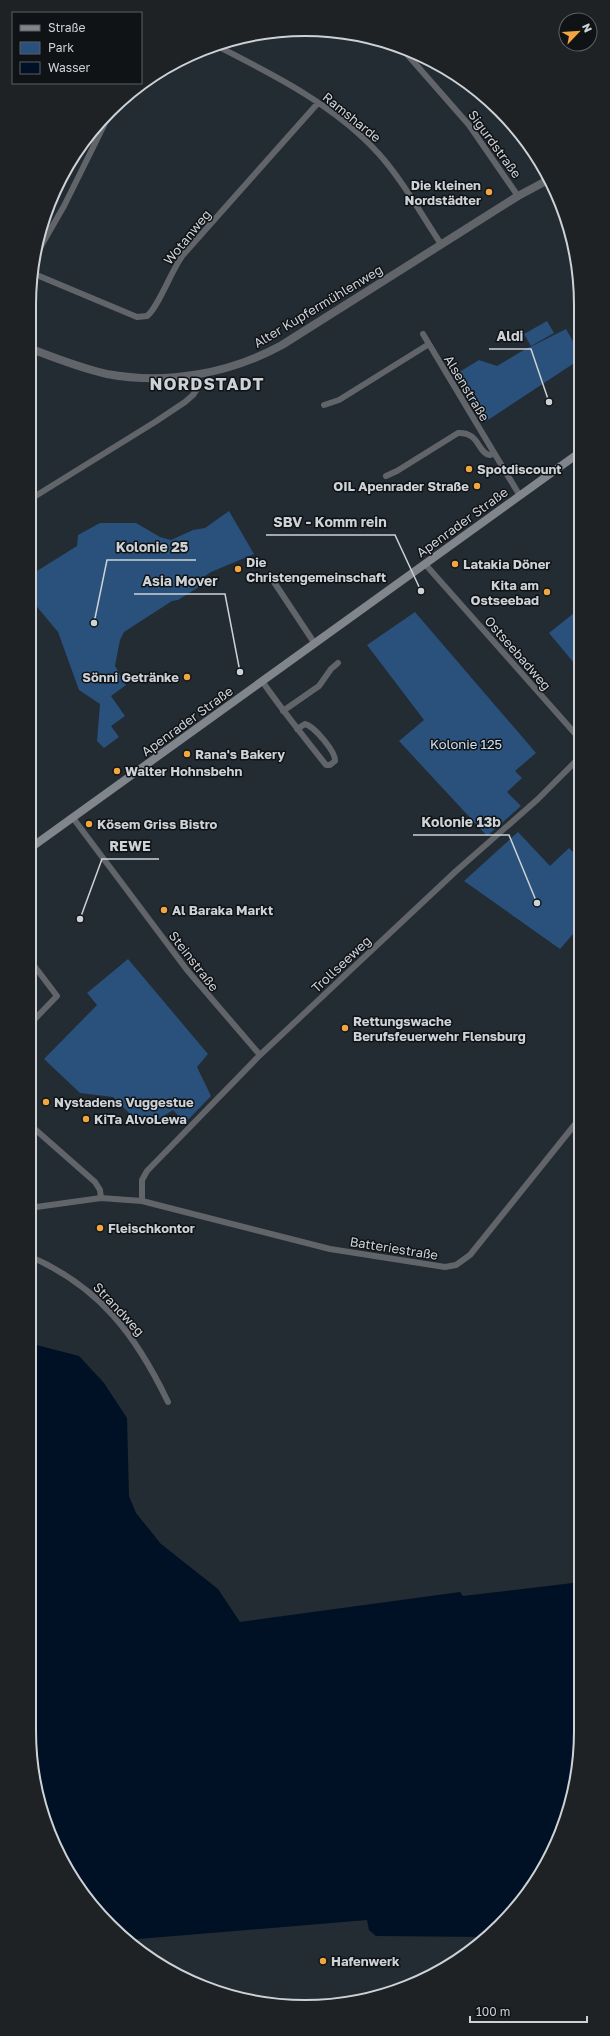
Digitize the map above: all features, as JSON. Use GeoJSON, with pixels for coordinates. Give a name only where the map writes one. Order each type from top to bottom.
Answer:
{"type":"FeatureCollection","features":[{"type":"Feature","properties":{"kind":"main road","name":"Apenrader Straße"},"geometry":{"type":"LineString","coordinates":[[36,844],[574,457]]}},
{"type":"Feature","properties":{"kind":"street","name":"Ramsharde"},"geometry":{"type":"LineString","coordinates":[[222,49],[266,72],[318,103],[365,139],[380,155],[398,179],[441,244]]}},
{"type":"Feature","properties":{"kind":"street","name":"Sigurdstraße"},"geometry":{"type":"LineString","coordinates":[[409,56],[469,125],[518,196]]}},
{"type":"Feature","properties":{"kind":"street","name":"Wotanweg"},"geometry":{"type":"LineString","coordinates":[[38,275],[137,317],[146,316],[154,308],[174,267],[183,255],[318,103]]}},
{"type":"Feature","properties":{"kind":"street"},"geometry":{"type":"LineString","coordinates":[[43,244],[64,206],[102,129]]}},
{"type":"Feature","properties":{"kind":"street","name":"Alter Kupfermühlenweg"},"geometry":{"type":"LineString","coordinates":[[36,350],[88,369],[125,376],[165,378],[196,374],[236,365],[263,355],[518,196],[544,182]]}},
{"type":"Feature","properties":{"kind":"street","name":"Alsenstraße"},"geometry":{"type":"LineString","coordinates":[[423,334],[520,496]]}},
{"type":"Feature","properties":{"kind":"street"},"geometry":{"type":"LineString","coordinates":[[324,405],[339,400],[429,344]]}},
{"type":"Feature","properties":{"kind":"street"},"geometry":{"type":"LineString","coordinates":[[36,496],[185,402],[193,395],[196,389],[196,374]]}},
{"type":"Feature","properties":{"kind":"street","name":"Alsenstraße"},"geometry":{"type":"LineString","coordinates":[[386,476],[397,471],[458,433],[464,433],[474,437],[485,453],[494,453]]}},
{"type":"Feature","properties":{"kind":"street","name":"Ostseebadweg"},"geometry":{"type":"LineString","coordinates":[[425,564],[574,732]]}},
{"type":"Feature","properties":{"kind":"street"},"geometry":{"type":"LineString","coordinates":[[270,576],[315,644]]}},
{"type":"Feature","properties":{"kind":"street"},"geometry":{"type":"LineString","coordinates":[[283,711],[318,686],[331,669],[338,663]]}},
{"type":"Feature","properties":{"kind":"street"},"geometry":{"type":"LineString","coordinates":[[262,681],[283,711],[297,729],[326,764],[330,765],[335,761],[334,754],[313,727],[305,724],[297,729]]}},
{"type":"Feature","properties":{"kind":"street","name":"Trollseeweg"},"geometry":{"type":"LineString","coordinates":[[142,1201],[142,1180],[147,1172],[260,1055],[454,872],[538,799],[574,763]]}},
{"type":"Feature","properties":{"kind":"street","name":"Steinstraße"},"geometry":{"type":"LineString","coordinates":[[73,818],[199,986],[260,1055]]}},
{"type":"Feature","properties":{"kind":"street"},"geometry":{"type":"LineString","coordinates":[[36,968],[57,996],[36,1018]]}},
{"type":"Feature","properties":{"kind":"street","name":"Batteriestraße"},"geometry":{"type":"LineString","coordinates":[[36,1207],[102,1198],[142,1201],[316,1246],[445,1267],[456,1265],[470,1255],[574,1125]]}},
{"type":"Feature","properties":{"kind":"street"},"geometry":{"type":"LineString","coordinates":[[36,1130],[95,1182],[100,1190],[102,1198]]}},
{"type":"Feature","properties":{"kind":"street","name":"Strandweg"},"geometry":{"type":"LineString","coordinates":[[36,1260],[67,1276],[83,1287],[123,1325],[141,1351],[168,1402]]}},
{"type":"Feature","properties":{"kind":"green space"},"geometry":{"type":"Polygon","coordinates":[[[547,321],[554,333],[531,346],[524,334],[547,321]]]}},
{"type":"Feature","properties":{"kind":"green space"},"geometry":{"type":"Polygon","coordinates":[[[566,329],[574,343],[574,363],[485,422],[456,374],[479,360],[497,366],[522,351],[566,329]]]}},
{"type":"Feature","properties":{"kind":"green space"},"geometry":{"type":"Polygon","coordinates":[[[229,511],[254,554],[211,572],[199,580],[202,585],[178,600],[172,601],[124,632],[120,640],[115,666],[126,685],[111,696],[125,716],[111,726],[119,737],[104,748],[97,741],[100,704],[79,690],[58,632],[36,606],[36,572],[77,546],[78,535],[100,523],[136,523],[160,537],[171,540],[193,530],[205,528],[229,511]]]}},
{"type":"Feature","properties":{"kind":"green space","name":"Kolonie 125"},"geometry":{"type":"Polygon","coordinates":[[[415,612],[536,753],[515,771],[522,778],[507,792],[521,806],[487,836],[399,741],[424,720],[367,645],[415,612]]]}},
{"type":"Feature","properties":{"kind":"green space"},"geometry":{"type":"Polygon","coordinates":[[[574,613],[574,663],[549,633],[574,613]]]}},
{"type":"Feature","properties":{"kind":"green space"},"geometry":{"type":"Polygon","coordinates":[[[518,832],[550,866],[569,848],[574,853],[574,933],[560,949],[464,881],[518,832]]]}},
{"type":"Feature","properties":{"kind":"green space"},"geometry":{"type":"Polygon","coordinates":[[[128,959],[208,1054],[197,1067],[211,1096],[185,1123],[173,1110],[153,1123],[147,1116],[139,1123],[113,1097],[80,1093],[44,1059],[97,1005],[87,993],[128,959]]]}},
{"type":"Feature","properties":{"kind":"water"},"geometry":{"type":"Polygon","coordinates":[[[36,1345],[79,1356],[104,1383],[127,1418],[129,1496],[136,1513],[161,1544],[218,1589],[240,1622],[460,1592],[463,1596],[574,1583],[574,1731],[572,1766],[565,1801],[560,1817],[554,1834],[538,1866],[507,1908],[477,1937],[376,1936],[369,1930],[367,1920],[135,1939],[103,1908],[72,1866],[56,1834],[50,1817],[45,1801],[38,1766],[36,1731],[36,1345]]]}},
{"type":"Feature","properties":{"kind":"place","name":"Die kleinen Nordstädter"},"geometry":{"type":"Point","coordinates":[489,192]}},
{"type":"Feature","properties":{"kind":"place","name":"Aldi"},"geometry":{"type":"Point","coordinates":[549,402]}},
{"type":"Feature","properties":{"kind":"place","name":"Spotdiscount"},"geometry":{"type":"Point","coordinates":[469,469]}},
{"type":"Feature","properties":{"kind":"place","name":"OIL Apenrader Straße"},"geometry":{"type":"Point","coordinates":[477,486]}},
{"type":"Feature","properties":{"kind":"place","name":"Latakia Döner"},"geometry":{"type":"Point","coordinates":[455,564]}},
{"type":"Feature","properties":{"kind":"place","name":"Die Christengemeinschaft"},"geometry":{"type":"Point","coordinates":[238,569]}},
{"type":"Feature","properties":{"kind":"place","name":"SBV - Komm rein"},"geometry":{"type":"Point","coordinates":[421,591]}},
{"type":"Feature","properties":{"kind":"place","name":"Kita am Ostseebad"},"geometry":{"type":"Point","coordinates":[547,592]}},
{"type":"Feature","properties":{"kind":"place","name":"Kolonie 25"},"geometry":{"type":"Point","coordinates":[94,623]}},
{"type":"Feature","properties":{"kind":"place","name":"Asia Mover"},"geometry":{"type":"Point","coordinates":[240,672]}},
{"type":"Feature","properties":{"kind":"place","name":"Sönni Getränke"},"geometry":{"type":"Point","coordinates":[187,677]}},
{"type":"Feature","properties":{"kind":"place","name":"Rana's Bakery"},"geometry":{"type":"Point","coordinates":[187,754]}},
{"type":"Feature","properties":{"kind":"place","name":"Walter Hohnsbehn"},"geometry":{"type":"Point","coordinates":[117,771]}},
{"type":"Feature","properties":{"kind":"place","name":"Kösem Griss Bistro"},"geometry":{"type":"Point","coordinates":[89,824]}},
{"type":"Feature","properties":{"kind":"place","name":"Kolonie 13b"},"geometry":{"type":"Point","coordinates":[537,903]}},
{"type":"Feature","properties":{"kind":"place","name":"Al Baraka Markt"},"geometry":{"type":"Point","coordinates":[164,910]}},
{"type":"Feature","properties":{"kind":"place","name":"REWE"},"geometry":{"type":"Point","coordinates":[80,919]}},
{"type":"Feature","properties":{"kind":"place","name":"Rettungswache Berufsfeuerwehr Flensburg"},"geometry":{"type":"Point","coordinates":[345,1028]}},
{"type":"Feature","properties":{"kind":"place","name":"Nystadens Vuggestue"},"geometry":{"type":"Point","coordinates":[46,1102]}},
{"type":"Feature","properties":{"kind":"place","name":"KiTa AlvoLewa"},"geometry":{"type":"Point","coordinates":[86,1119]}},
{"type":"Feature","properties":{"kind":"place","name":"Fleischkontor"},"geometry":{"type":"Point","coordinates":[100,1228]}},
{"type":"Feature","properties":{"kind":"place","name":"Hafenwerk"},"geometry":{"type":"Point","coordinates":[323,1961]}},
{"type":"Feature","properties":{"kind":"district","name":"NORDSTADT"},"geometry":{"type":"Point","coordinates":[207,384]}}]}
